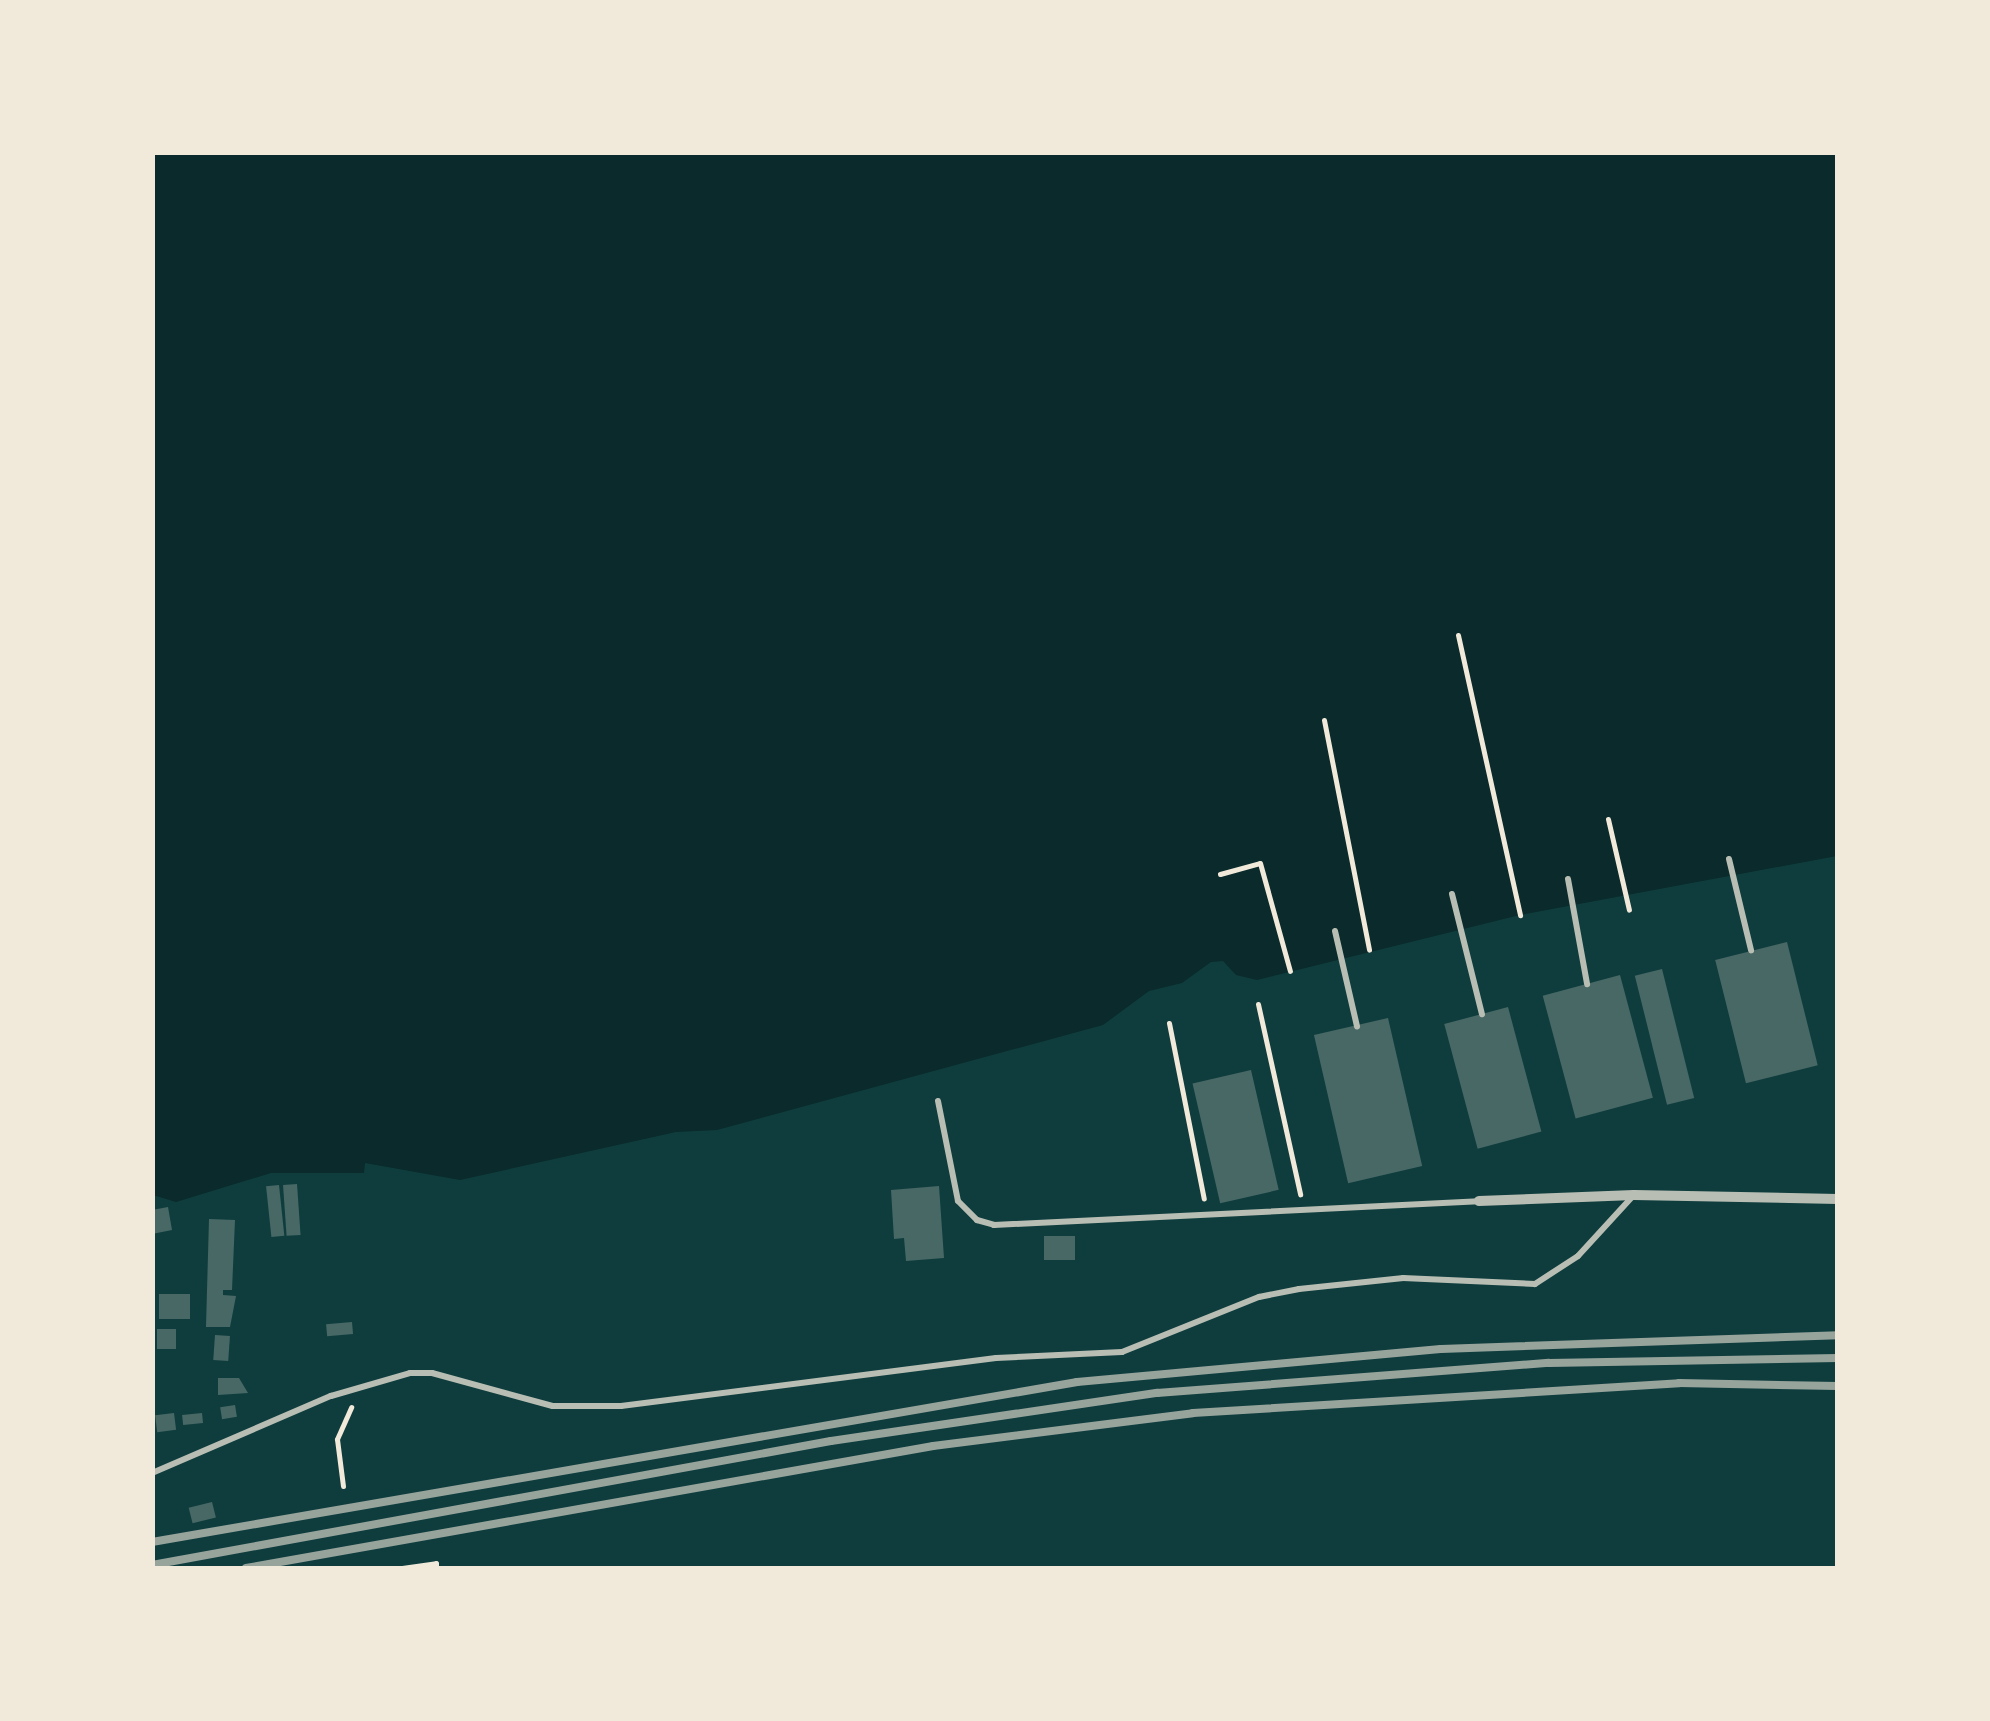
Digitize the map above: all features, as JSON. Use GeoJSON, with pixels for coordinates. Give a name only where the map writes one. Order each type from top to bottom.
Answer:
{"type":"FeatureCollection","features":[{"type":"Feature","properties":{"kind":"street"},"geometry":{"type":"LineString","coordinates":[[1479,1201],[1634,1195],[1838,1199]]}},
{"type":"Feature","properties":{"kind":"lane"},"geometry":{"type":"LineString","coordinates":[[1729,859],[1751,950]]}},
{"type":"Feature","properties":{"kind":"lane"},"geometry":{"type":"LineString","coordinates":[[1568,879],[1587,984]]}},
{"type":"Feature","properties":{"kind":"lane"},"geometry":{"type":"LineString","coordinates":[[1452,894],[1482,1014]]}},
{"type":"Feature","properties":{"kind":"lane"},"geometry":{"type":"LineString","coordinates":[[1335,931],[1357,1026]]}},
{"type":"Feature","properties":{"kind":"lane"},"geometry":{"type":"LineString","coordinates":[[938,1101],[950,1180],[964,1211],[994,1225],[1479,1201]]}},
{"type":"Feature","properties":{"kind":"lane"},"geometry":{"type":"LineString","coordinates":[[152,1473],[357,1388],[421,1372],[552,1406],[621,1406],[996,1358],[1122,1352],[1260,1297],[1299,1288],[1403,1278],[1535,1284],[1578,1256],[1634,1195]]}},
{"type":"Feature","properties":{"kind":"path"},"geometry":{"type":"LineString","coordinates":[[1458,636],[1520,915]]}},
{"type":"Feature","properties":{"kind":"path"},"geometry":{"type":"LineString","coordinates":[[1324,720],[1369,950]]}},
{"type":"Feature","properties":{"kind":"path"},"geometry":{"type":"LineString","coordinates":[[1608,818],[1629,910]]}},
{"type":"Feature","properties":{"kind":"path"},"geometry":{"type":"LineString","coordinates":[[1220,874],[1260,863],[1290,971]]}},
{"type":"Feature","properties":{"kind":"path"},"geometry":{"type":"LineString","coordinates":[[1258,1004],[1304,1211]]}},
{"type":"Feature","properties":{"kind":"path"},"geometry":{"type":"LineString","coordinates":[[1169,1023],[1208,1217]]}},
{"type":"Feature","properties":{"kind":"path"},"geometry":{"type":"LineString","coordinates":[[344,1486],[337,1439],[357,1388]]}},
{"type":"Feature","properties":{"kind":"path"},"geometry":{"type":"LineString","coordinates":[[402,1568],[436,1563],[436,1568]]}},
{"type":"Feature","properties":{"kind":"water"},"geometry":{"type":"Polygon","coordinates":[[[153,153],[1837,153],[1837,856],[1520,915],[1257,980],[1236,975],[1223,961],[1211,962],[1182,983],[1149,991],[1103,1025],[717,1130],[676,1132],[460,1180],[365,1163],[364,1173],[271,1173],[176,1202],[153,1195],[153,153]]]}},
{"type":"Feature","properties":{"kind":"building"},"geometry":{"type":"Polygon","coordinates":[[[1787,942],[1818,1065],[1746,1083],[1715,960],[1787,942]]]}},
{"type":"Feature","properties":{"kind":"building"},"geometry":{"type":"Polygon","coordinates":[[[1662,969],[1694,1098],[1667,1105],[1635,976],[1662,969]]]}},
{"type":"Feature","properties":{"kind":"building"},"geometry":{"type":"Polygon","coordinates":[[[1620,975],[1653,1098],[1576,1118],[1543,996],[1620,975]]]}},
{"type":"Feature","properties":{"kind":"building"},"geometry":{"type":"Polygon","coordinates":[[[1508,1007],[1541,1132],[1478,1149],[1444,1024],[1508,1007]]]}},
{"type":"Feature","properties":{"kind":"building"},"geometry":{"type":"Polygon","coordinates":[[[1388,1018],[1422,1166],[1348,1183],[1314,1035],[1388,1018]]]}},
{"type":"Feature","properties":{"kind":"building"},"geometry":{"type":"Polygon","coordinates":[[[1251,1070],[1279,1190],[1220,1203],[1193,1083],[1251,1070]]]}},
{"type":"Feature","properties":{"kind":"building"},"geometry":{"type":"Polygon","coordinates":[[[297,1184],[301,1235],[287,1236],[283,1185],[297,1184]]]}},
{"type":"Feature","properties":{"kind":"building"},"geometry":{"type":"Polygon","coordinates":[[[279,1185],[284,1236],[271,1237],[266,1186],[279,1185]]]}},
{"type":"Feature","properties":{"kind":"building"},"geometry":{"type":"Polygon","coordinates":[[[939,1186],[944,1258],[906,1261],[904,1238],[894,1239],[891,1190],[939,1186]]]}},
{"type":"Feature","properties":{"kind":"building"},"geometry":{"type":"Polygon","coordinates":[[[168,1207],[172,1230],[152,1234],[152,1210],[168,1207]]]}},
{"type":"Feature","properties":{"kind":"building"},"geometry":{"type":"Polygon","coordinates":[[[209,1219],[235,1220],[232,1290],[223,1290],[223,1295],[236,1296],[230,1327],[206,1327],[209,1219]]]}},
{"type":"Feature","properties":{"kind":"building"},"geometry":{"type":"Polygon","coordinates":[[[1044,1236],[1075,1236],[1075,1260],[1044,1260],[1044,1236]]]}},
{"type":"Feature","properties":{"kind":"building"},"geometry":{"type":"Polygon","coordinates":[[[159,1294],[190,1294],[190,1319],[159,1319],[159,1294]]]}},
{"type":"Feature","properties":{"kind":"building"},"geometry":{"type":"Polygon","coordinates":[[[352,1322],[353,1334],[327,1336],[326,1324],[352,1322]]]}},
{"type":"Feature","properties":{"kind":"building"},"geometry":{"type":"Polygon","coordinates":[[[157,1329],[176,1329],[176,1349],[157,1349],[157,1329]]]}},
{"type":"Feature","properties":{"kind":"building"},"geometry":{"type":"Polygon","coordinates":[[[215,1335],[230,1336],[228,1361],[213,1360],[215,1335]]]}},
{"type":"Feature","properties":{"kind":"building"},"geometry":{"type":"Polygon","coordinates":[[[218,1378],[239,1378],[248,1393],[218,1395],[218,1378]]]}},
{"type":"Feature","properties":{"kind":"building"},"geometry":{"type":"Polygon","coordinates":[[[235,1405],[237,1417],[222,1419],[220,1407],[235,1405]]]}},
{"type":"Feature","properties":{"kind":"building"},"geometry":{"type":"Polygon","coordinates":[[[174,1413],[176,1430],[157,1432],[155,1415],[174,1413]]]}},
{"type":"Feature","properties":{"kind":"building"},"geometry":{"type":"Polygon","coordinates":[[[202,1413],[203,1423],[183,1425],[182,1415],[202,1413]]]}},
{"type":"Feature","properties":{"kind":"building"},"geometry":{"type":"Polygon","coordinates":[[[212,1502],[216,1518],[193,1523],[189,1508],[212,1502]]]}},
{"type":"Feature","properties":{"kind":"railway"},"geometry":{"type":"LineString","coordinates":[[152,1542],[1077,1382],[1441,1349],[1838,1335]]}},
{"type":"Feature","properties":{"kind":"railway"},"geometry":{"type":"LineString","coordinates":[[152,1565],[831,1441],[1157,1393],[1549,1363],[1838,1358]]}},
{"type":"Feature","properties":{"kind":"railway"},"geometry":{"type":"LineString","coordinates":[[246,1568],[933,1446],[1193,1413],[1679,1383],[1838,1386]]}}]}
